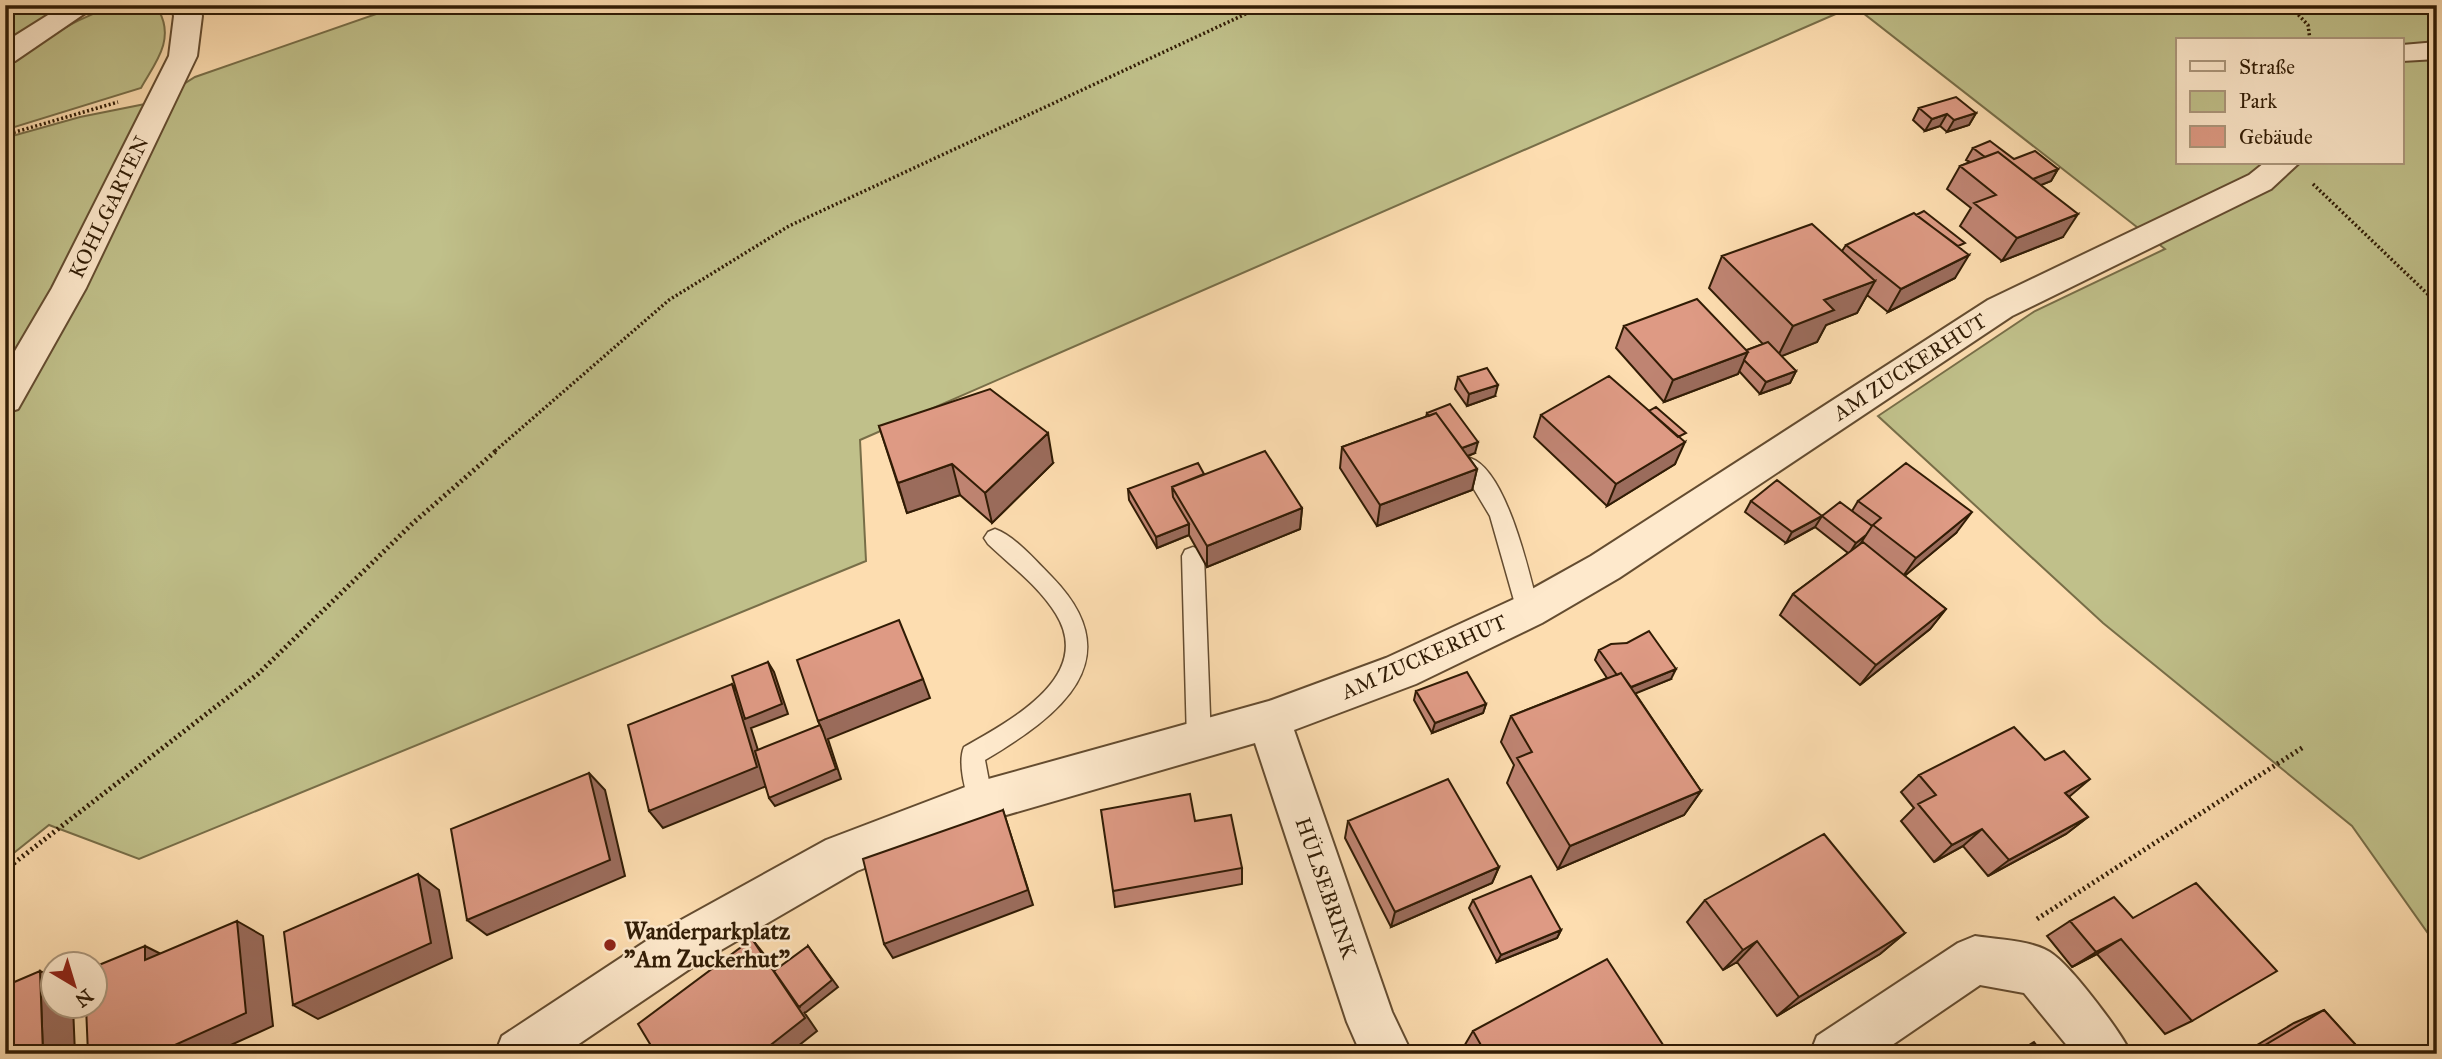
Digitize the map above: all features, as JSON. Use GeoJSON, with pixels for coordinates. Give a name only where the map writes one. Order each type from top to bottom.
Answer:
{"type":"FeatureCollection","features":[{"type":"Feature","properties":{"kind":"street"},"geometry":{"type":"LineString","coordinates":[[5,55],[83,5]]}},
{"type":"Feature","properties":{"kind":"street","name":"KOHLGARTEN"},"geometry":{"type":"LineString","coordinates":[[5,400],[69,288],[183,56],[188,16],[185,5]]}},
{"type":"Feature","properties":{"kind":"street"},"geometry":{"type":"LineString","coordinates":[[2404,53],[2437,50]]}},
{"type":"Feature","properties":{"kind":"street","name":"AM ZUCKERHUT"},"geometry":{"type":"LineString","coordinates":[[520,1054],[680,947],[842,855],[981,802],[1269,720],[1401,671],[1528,611],[1616,559],[2000,307],[2260,182],[2297,172]]}},
{"type":"Feature","properties":{"kind":"street","name":"HÜLSEBRINK"},"geometry":{"type":"LineString","coordinates":[[1269,720],[1371,1023],[1387,1054]]}},
{"type":"Feature","properties":{"kind":"street"},"geometry":{"type":"LineString","coordinates":[[1835,1054],[1975,960],[2037,971],[2106,1054]]}},
{"type":"Feature","properties":{"kind":"lane"},"geometry":{"type":"LineString","coordinates":[[1470,466],[1488,487],[1499,506],[1528,611]]}},
{"type":"Feature","properties":{"kind":"lane"},"geometry":{"type":"LineString","coordinates":[[981,802],[972,755],[1025,724],[1052,701],[1075,670],[1078,650],[1068,612],[995,538]]}},
{"type":"Feature","properties":{"kind":"lane"},"geometry":{"type":"LineString","coordinates":[[1193,556],[1199,741]]}},
{"type":"Feature","properties":{"kind":"path"},"geometry":{"type":"LineString","coordinates":[[5,870],[258,674],[413,523],[668,300],[789,226],[1265,5]]}},
{"type":"Feature","properties":{"kind":"path"},"geometry":{"type":"LineString","coordinates":[[2289,5],[2308,25],[2310,38]]}},
{"type":"Feature","properties":{"kind":"path"},"geometry":{"type":"LineString","coordinates":[[5,135],[166,88]]}},
{"type":"Feature","properties":{"kind":"path"},"geometry":{"type":"LineString","coordinates":[[2297,172],[2371,236],[2437,303]]}},
{"type":"Feature","properties":{"kind":"path"},"geometry":{"type":"LineString","coordinates":[[1975,960],[2305,746]]}},
{"type":"Feature","properties":{"kind":"green space"},"geometry":{"type":"Polygon","coordinates":[[[5,5],[64,5],[5,44],[5,5]]]}},
{"type":"Feature","properties":{"kind":"green space"},"geometry":{"type":"Polygon","coordinates":[[[133,5],[159,11],[165,32],[161,51],[141,88],[5,130],[5,66],[82,19],[115,7],[133,5]]]}},
{"type":"Feature","properties":{"kind":"green space"},"geometry":{"type":"Polygon","coordinates":[[[402,5],[2437,5],[2437,946],[2352,826],[2103,623],[1878,416],[2035,311],[2165,249],[1854,6],[860,440],[866,561],[139,859],[49,825],[5,860],[5,138],[80,117],[155,102],[195,77],[402,5]]]}},
{"type":"Feature","properties":{"kind":"building"},"geometry":{"type":"Polygon","coordinates":[[[1956,97],[1976,113],[1954,120],[1947,114],[1932,119],[1919,108],[1956,97]]]}},
{"type":"Feature","properties":{"kind":"building"},"geometry":{"type":"Polygon","coordinates":[[[1990,141],[2014,159],[2035,151],[2058,169],[2033,179],[1998,152],[1985,157],[1973,148],[1990,141]]]}},
{"type":"Feature","properties":{"kind":"building"},"geometry":{"type":"Polygon","coordinates":[[[1998,152],[2078,214],[2017,238],[1974,203],[1996,195],[1960,166],[1998,152]]]}},
{"type":"Feature","properties":{"kind":"building"},"geometry":{"type":"Polygon","coordinates":[[[1924,211],[1965,243],[1958,246],[1916,215],[1924,211]]]}},
{"type":"Feature","properties":{"kind":"building"},"geometry":{"type":"Polygon","coordinates":[[[1914,213],[1969,255],[1901,289],[1846,245],[1914,213]]]}},
{"type":"Feature","properties":{"kind":"building"},"geometry":{"type":"Polygon","coordinates":[[[1812,224],[1875,281],[1824,300],[1834,310],[1793,326],[1722,256],[1812,224]]]}},
{"type":"Feature","properties":{"kind":"building"},"geometry":{"type":"Polygon","coordinates":[[[1697,299],[1748,352],[1673,380],[1624,326],[1697,299]]]}},
{"type":"Feature","properties":{"kind":"building"},"geometry":{"type":"Polygon","coordinates":[[[1768,342],[1796,371],[1766,382],[1744,360],[1747,350],[1768,342]]]}},
{"type":"Feature","properties":{"kind":"building"},"geometry":{"type":"Polygon","coordinates":[[[1487,368],[1498,385],[1469,394],[1458,377],[1487,368]]]}},
{"type":"Feature","properties":{"kind":"building"},"geometry":{"type":"Polygon","coordinates":[[[1609,376],[1685,442],[1616,484],[1541,415],[1609,376]]]}},
{"type":"Feature","properties":{"kind":"building"},"geometry":{"type":"Polygon","coordinates":[[[990,389],[1048,433],[985,493],[952,464],[898,483],[879,426],[990,389]]]}},
{"type":"Feature","properties":{"kind":"building"},"geometry":{"type":"Polygon","coordinates":[[[1450,404],[1478,442],[1462,448],[1436,413],[1429,416],[1427,413],[1450,404]]]}},
{"type":"Feature","properties":{"kind":"building"},"geometry":{"type":"Polygon","coordinates":[[[1656,407],[1686,433],[1678,437],[1649,411],[1656,407]]]}},
{"type":"Feature","properties":{"kind":"building"},"geometry":{"type":"Polygon","coordinates":[[[1436,413],[1477,469],[1380,505],[1342,447],[1436,413]]]}},
{"type":"Feature","properties":{"kind":"building"},"geometry":{"type":"Polygon","coordinates":[[[1265,451],[1302,508],[1207,546],[1172,487],[1265,451]]]}},
{"type":"Feature","properties":{"kind":"building"},"geometry":{"type":"Polygon","coordinates":[[[1198,463],[1204,474],[1172,487],[1173,497],[1189,524],[1156,537],[1128,489],[1198,463]]]}},
{"type":"Feature","properties":{"kind":"building"},"geometry":{"type":"Polygon","coordinates":[[[1906,463],[1972,512],[1916,558],[1873,525],[1881,518],[1858,501],[1906,463]]]}},
{"type":"Feature","properties":{"kind":"building"},"geometry":{"type":"Polygon","coordinates":[[[1777,480],[1822,516],[1792,532],[1751,501],[1777,480]]]}},
{"type":"Feature","properties":{"kind":"building"},"geometry":{"type":"Polygon","coordinates":[[[1840,502],[1872,526],[1856,543],[1822,516],[1840,502]]]}},
{"type":"Feature","properties":{"kind":"building"},"geometry":{"type":"Polygon","coordinates":[[[1863,542],[1946,609],[1876,665],[1793,594],[1863,542]]]}},
{"type":"Feature","properties":{"kind":"building"},"geometry":{"type":"Polygon","coordinates":[[[899,620],[923,679],[818,721],[797,660],[899,620]]]}},
{"type":"Feature","properties":{"kind":"building"},"geometry":{"type":"Polygon","coordinates":[[[1649,631],[1676,669],[1631,687],[1621,673],[1617,675],[1599,650],[1611,644],[1627,643],[1649,631]]]}},
{"type":"Feature","properties":{"kind":"building"},"geometry":{"type":"Polygon","coordinates":[[[768,662],[782,704],[745,719],[732,676],[768,662]]]}},
{"type":"Feature","properties":{"kind":"building"},"geometry":{"type":"Polygon","coordinates":[[[1467,672],[1486,704],[1435,723],[1416,691],[1467,672]]]}},
{"type":"Feature","properties":{"kind":"building"},"geometry":{"type":"Polygon","coordinates":[[[1621,673],[1701,791],[1570,846],[1517,758],[1532,752],[1511,716],[1621,673]]]}},
{"type":"Feature","properties":{"kind":"building"},"geometry":{"type":"Polygon","coordinates":[[[732,684],[757,767],[649,811],[628,725],[732,684]]]}},
{"type":"Feature","properties":{"kind":"building"},"geometry":{"type":"Polygon","coordinates":[[[820,725],[836,769],[769,798],[755,751],[820,725]]]}},
{"type":"Feature","properties":{"kind":"building"},"geometry":{"type":"Polygon","coordinates":[[[2014,727],[2045,760],[2064,751],[2090,779],[2065,793],[2088,817],[2009,860],[1982,829],[1952,845],[1918,804],[1936,795],[1919,775],[2014,727]]]}},
{"type":"Feature","properties":{"kind":"building"},"geometry":{"type":"Polygon","coordinates":[[[589,773],[610,860],[467,920],[451,829],[589,773]]]}},
{"type":"Feature","properties":{"kind":"building"},"geometry":{"type":"Polygon","coordinates":[[[1448,779],[1499,867],[1395,912],[1348,821],[1448,779]]]}},
{"type":"Feature","properties":{"kind":"building"},"geometry":{"type":"Polygon","coordinates":[[[1190,794],[1195,821],[1231,815],[1242,868],[1113,891],[1101,810],[1190,794]]]}},
{"type":"Feature","properties":{"kind":"building"},"geometry":{"type":"Polygon","coordinates":[[[1003,810],[1028,890],[884,944],[863,859],[1003,810]]]}},
{"type":"Feature","properties":{"kind":"building"},"geometry":{"type":"Polygon","coordinates":[[[1824,834],[1905,933],[1799,997],[1757,941],[1743,950],[1705,900],[1824,834]]]}},
{"type":"Feature","properties":{"kind":"building"},"geometry":{"type":"Polygon","coordinates":[[[418,874],[431,943],[293,1005],[284,932],[418,874]]]}},
{"type":"Feature","properties":{"kind":"building"},"geometry":{"type":"Polygon","coordinates":[[[1531,876],[1561,930],[1501,955],[1473,900],[1531,876]]]}},
{"type":"Feature","properties":{"kind":"building"},"geometry":{"type":"Polygon","coordinates":[[[2196,883],[2277,971],[2192,1021],[2121,939],[2096,952],[2070,921],[2114,897],[2133,918],[2196,883]]]}},
{"type":"Feature","properties":{"kind":"building"},"geometry":{"type":"Polygon","coordinates":[[[237,921],[246,1013],[155,1054],[88,1054],[87,1020],[108,1020],[108,961],[145,946],[145,960],[237,921]]]}},
{"type":"Feature","properties":{"kind":"building"},"geometry":{"type":"Polygon","coordinates":[[[752,939],[805,1018],[759,1054],[656,1054],[638,1024],[752,939]]]}},
{"type":"Feature","properties":{"kind":"building"},"geometry":{"type":"Polygon","coordinates":[[[808,946],[832,980],[799,1007],[774,971],[808,946]]]}},
{"type":"Feature","properties":{"kind":"building"},"geometry":{"type":"Polygon","coordinates":[[[1607,959],[1669,1054],[1486,1054],[1473,1031],[1607,959]]]}},
{"type":"Feature","properties":{"kind":"building"},"geometry":{"type":"Polygon","coordinates":[[[38,972],[38,1020],[42,1020],[43,1054],[5,1054],[5,986],[38,972]]]}},
{"type":"Feature","properties":{"kind":"building"},"geometry":{"type":"Polygon","coordinates":[[[2324,1010],[2364,1054],[2250,1054],[2324,1010]]]}},
{"type":"Feature","properties":{"kind":"building"},"geometry":{"type":"Polygon","coordinates":[[[2034,1042],[2043,1054],[2015,1054],[2034,1042]]]}},
{"type":"Feature","properties":{"kind":"building"},"geometry":{"type":"Polygon","coordinates":[[[597,1046],[602,1054],[586,1054],[597,1046]]]}},
{"type":"Feature","properties":{"kind":"place","name":"Wanderparkplatz \"Am Zuckerhut\""},"geometry":{"type":"Point","coordinates":[610,945]}}]}
